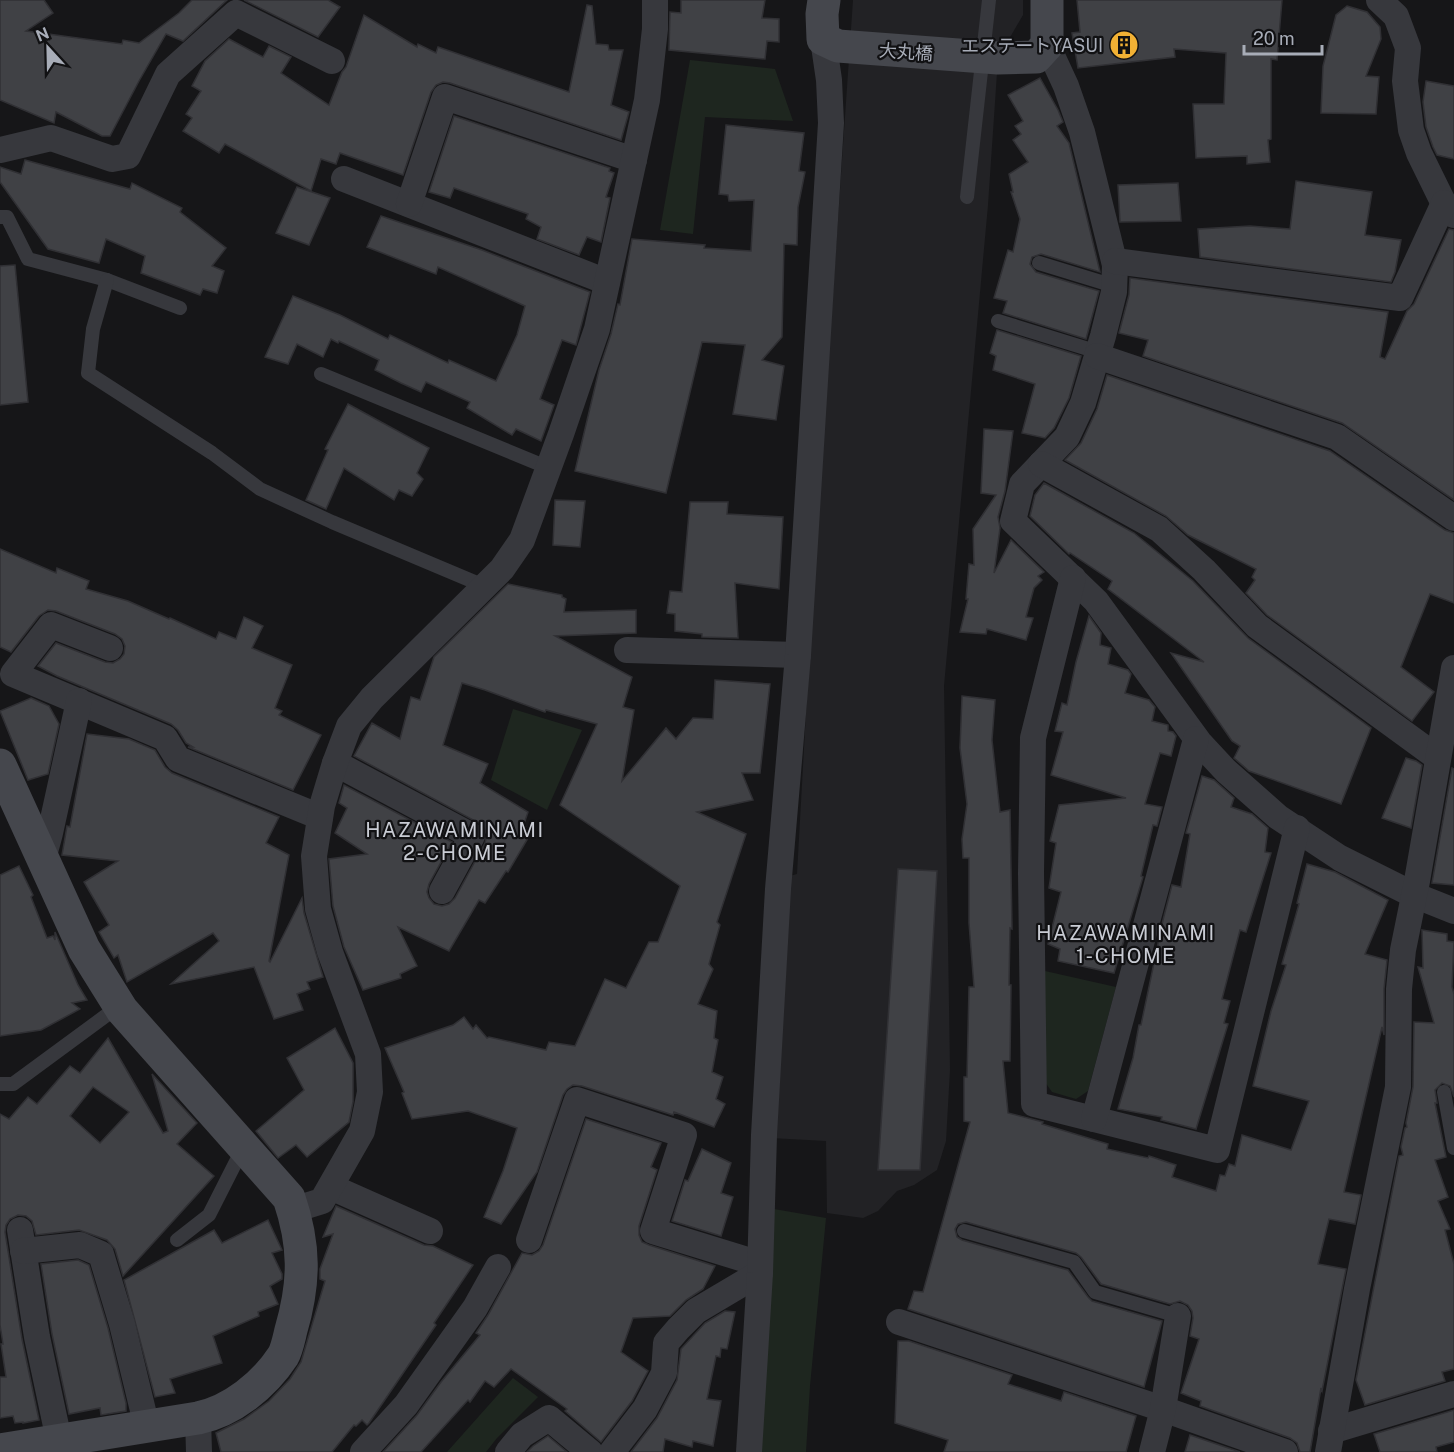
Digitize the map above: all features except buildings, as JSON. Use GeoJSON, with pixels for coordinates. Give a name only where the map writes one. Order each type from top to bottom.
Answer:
{"type":"FeatureCollection","features":[{"type":"Feature","properties":{"kind":"street"},"geometry":{"type":"LineString","coordinates":[[293,1210],[322,1201],[362,1131],[370,1092],[368,1054],[330,951],[318,909],[314,856],[320,817],[335,763],[349,726],[372,698],[502,569],[522,540],[597,329],[647,100],[655,29],[655,0]]}},
{"type":"Feature","properties":{"kind":"street"},"geometry":{"type":"LineString","coordinates":[[749,1452],[777,913],[798,655],[831,123],[829,80],[836,43],[822,14],[824,0]]}},
{"type":"Feature","properties":{"kind":"street"},"geometry":{"type":"LineString","coordinates":[[1047,0],[1047,45],[1066,86],[1082,132],[1114,261],[1114,286],[1098,354],[1083,403],[1068,437],[1022,484],[1013,521],[1096,601],[1196,739],[1226,771],[1278,817],[1340,858],[1414,895],[1454,911]]}},
{"type":"Feature","properties":{"kind":"street"},"geometry":{"type":"LineString","coordinates":[[1114,261],[1400,298],[1449,209],[1419,153],[1411,130],[1405,81],[1408,48],[1396,16],[1379,0]]}},
{"type":"Feature","properties":{"kind":"street"},"geometry":{"type":"LineString","coordinates":[[0,150],[51,138],[112,159],[128,156],[168,74],[236,13],[332,61]]}},
{"type":"Feature","properties":{"kind":"street","name":"大丸橋"},"geometry":{"type":"LineString","coordinates":[[836,43],[998,58],[1036,57],[1047,45]]}},
{"type":"Feature","properties":{"kind":"street"},"geometry":{"type":"LineString","coordinates":[[408,204],[445,97],[634,160]]}},
{"type":"Feature","properties":{"kind":"street"},"geometry":{"type":"LineString","coordinates":[[344,179],[607,282]]}},
{"type":"Feature","properties":{"kind":"street"},"geometry":{"type":"LineString","coordinates":[[1098,354],[1337,437],[1454,518]]}},
{"type":"Feature","properties":{"kind":"street"},"geometry":{"type":"LineString","coordinates":[[1041,464],[1159,529],[1204,570],[1257,626],[1438,758]]}},
{"type":"Feature","properties":{"kind":"street"},"geometry":{"type":"LineString","coordinates":[[1073,578],[1033,738],[1031,873],[1034,1104],[1217,1150],[1296,828]]}},
{"type":"Feature","properties":{"kind":"street"},"geometry":{"type":"LineString","coordinates":[[110,648],[51,625],[13,674],[165,738],[178,759],[320,817]]}},
{"type":"Feature","properties":{"kind":"street"},"geometry":{"type":"LineString","coordinates":[[627,650],[798,655]]}},
{"type":"Feature","properties":{"kind":"street"},"geometry":{"type":"LineString","coordinates":[[1330,1441],[1357,1288],[1398,1087],[1399,989],[1403,950],[1454,668]]}},
{"type":"Feature","properties":{"kind":"street"},"geometry":{"type":"LineString","coordinates":[[43,859],[79,701]]}},
{"type":"Feature","properties":{"kind":"street"},"geometry":{"type":"LineString","coordinates":[[1094,1119],[1196,739]]}},
{"type":"Feature","properties":{"kind":"street"},"geometry":{"type":"LineString","coordinates":[[335,763],[472,836],[442,891]]}},
{"type":"Feature","properties":{"kind":"street"},"geometry":{"type":"LineString","coordinates":[[0,765],[84,949],[120,1006],[289,1198],[298,1227],[302,1263],[296,1313],[284,1355],[261,1382],[239,1401],[210,1415],[198,1418],[0,1450]]}},
{"type":"Feature","properties":{"kind":"street"},"geometry":{"type":"LineString","coordinates":[[529,1240],[577,1100],[684,1135],[653,1231],[760,1269]]}},
{"type":"Feature","properties":{"kind":"street"},"geometry":{"type":"LineString","coordinates":[[331,1186],[430,1231]]}},
{"type":"Feature","properties":{"kind":"street"},"geometry":{"type":"LineString","coordinates":[[59,1440],[37,1337],[22,1240],[80,1245],[101,1254],[122,1324],[147,1427]]}},
{"type":"Feature","properties":{"kind":"street"},"geometry":{"type":"LineString","coordinates":[[363,1452],[406,1405],[475,1308],[498,1267]]}},
{"type":"Feature","properties":{"kind":"street"},"geometry":{"type":"LineString","coordinates":[[612,1452],[645,1409],[664,1373],[660,1344],[696,1311],[760,1269]]}},
{"type":"Feature","properties":{"kind":"street"},"geometry":{"type":"LineString","coordinates":[[1152,1452],[1163,1409],[1178,1316]]}},
{"type":"Feature","properties":{"kind":"street"},"geometry":{"type":"LineString","coordinates":[[899,1322],[1163,1409],[1285,1452]]}},
{"type":"Feature","properties":{"kind":"street"},"geometry":{"type":"LineString","coordinates":[[1330,1441],[1454,1394]]}},
{"type":"Feature","properties":{"kind":"street"},"geometry":{"type":"LineString","coordinates":[[198,1418],[199,1452]]}},
{"type":"Feature","properties":{"kind":"street"},"geometry":{"type":"LineString","coordinates":[[508,1452],[522,1435],[549,1418],[590,1452]]}},
{"type":"Feature","properties":{"kind":"lane"},"geometry":{"type":"LineString","coordinates":[[967,197],[989,0]]}},
{"type":"Feature","properties":{"kind":"lane"},"geometry":{"type":"LineString","coordinates":[[0,217],[7,218],[28,259],[107,280],[180,308]]}},
{"type":"Feature","properties":{"kind":"lane"},"geometry":{"type":"LineString","coordinates":[[1039,264],[1114,286]]}},
{"type":"Feature","properties":{"kind":"lane"},"geometry":{"type":"LineString","coordinates":[[107,280],[93,329],[88,374],[212,453],[261,489],[332,522],[484,586]]}},
{"type":"Feature","properties":{"kind":"lane"},"geometry":{"type":"LineString","coordinates":[[998,321],[1098,354]]}},
{"type":"Feature","properties":{"kind":"lane"},"geometry":{"type":"LineString","coordinates":[[321,374],[549,468]]}},
{"type":"Feature","properties":{"kind":"lane"},"geometry":{"type":"LineString","coordinates":[[0,1084],[13,1084],[120,1006]]}},
{"type":"Feature","properties":{"kind":"lane"},"geometry":{"type":"LineString","coordinates":[[1444,1092],[1454,1148]]}},
{"type":"Feature","properties":{"kind":"lane"},"geometry":{"type":"LineString","coordinates":[[177,1240],[209,1215],[244,1146]]}},
{"type":"Feature","properties":{"kind":"lane"},"geometry":{"type":"LineString","coordinates":[[964,1231],[1074,1262],[1095,1292],[1178,1316]]}},
{"type":"Feature","properties":{"kind":"shaded area"},"geometry":{"type":"Polygon","coordinates":[[[853,0],[1023,0],[1023,15],[998,58],[988,205],[944,686],[950,1070],[946,1141],[937,1170],[914,1185],[897,1191],[878,1211],[863,1218],[827,1213],[826,1141],[771,1138],[786,877],[797,874],[814,569],[853,0]]]}},
{"type":"Feature","properties":{"kind":"shaded area"},"geometry":{"type":"Polygon","coordinates":[[[690,60],[775,69],[793,121],[705,117],[693,234],[660,230],[690,60]]]}},
{"type":"Feature","properties":{"kind":"shaded area"},"geometry":{"type":"Polygon","coordinates":[[[513,709],[582,730],[547,810],[491,780],[513,709]]]}},
{"type":"Feature","properties":{"kind":"shaded area"},"geometry":{"type":"Polygon","coordinates":[[[1045,971],[1116,987],[1088,1091],[1076,1099],[1052,1092],[1045,1082],[1045,971]]]}},
{"type":"Feature","properties":{"kind":"shaded area"},"geometry":{"type":"Polygon","coordinates":[[[774,1209],[826,1218],[806,1452],[757,1452],[774,1209]]]}},
{"type":"Feature","properties":{"kind":"shaded area"},"geometry":{"type":"Polygon","coordinates":[[[513,1378],[538,1397],[486,1452],[447,1452],[513,1378]]]}},
{"type":"Feature","properties":{"kind":"place","name":"エステートYASUI"},"geometry":{"type":"Point","coordinates":[1124,45]}},
{"type":"Feature","properties":{"kind":"district","name":"HAZAWAMINAMI 2-CHOME"},"geometry":{"type":"Point","coordinates":[455,842]}},
{"type":"Feature","properties":{"kind":"district","name":"HAZAWAMINAMI 1-CHOME"},"geometry":{"type":"Point","coordinates":[1126,944]}}]}
